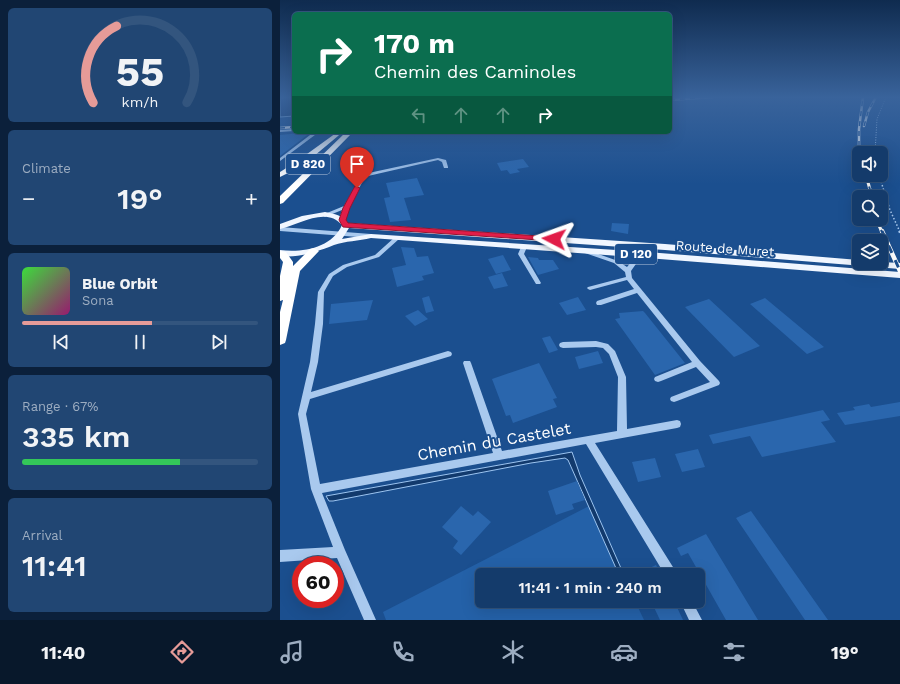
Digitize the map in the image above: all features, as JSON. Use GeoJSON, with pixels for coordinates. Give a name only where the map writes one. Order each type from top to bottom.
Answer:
{"type":"FeatureCollection","features":[{"type":"Feature","properties":{"kind":"highway","name":"D 820"},"geometry":{"type":"LineString","coordinates":[[280,190],[337,134]]}},
{"type":"Feature","properties":{"kind":"highway"},"geometry":{"type":"LineString","coordinates":[[280,175],[299,164],[337,134]]}},
{"type":"Feature","properties":{"kind":"highway","name":"D 820"},"geometry":{"type":"LineString","coordinates":[[280,201],[348,134]]}},
{"type":"Feature","properties":{"kind":"highway"},"geometry":{"type":"LineString","coordinates":[[280,340],[295,270],[314,251]]}},
{"type":"Feature","properties":{"kind":"highway"},"geometry":{"type":"LineString","coordinates":[[280,297],[288,267],[288,262],[281,253]]}},
{"type":"Feature","properties":{"kind":"main road"},"geometry":{"type":"LineString","coordinates":[[280,220],[326,215]]}},
{"type":"Feature","properties":{"kind":"main road","name":"Route de Muret"},"geometry":{"type":"LineString","coordinates":[[326,215],[344,226],[657,246],[852,262]]}},
{"type":"Feature","properties":{"kind":"main road"},"geometry":{"type":"LineString","coordinates":[[280,228],[298,219]]}},
{"type":"Feature","properties":{"kind":"main road"},"geometry":{"type":"LineString","coordinates":[[281,253],[292,254],[314,251],[332,243],[344,226]]}},
{"type":"Feature","properties":{"kind":"main road","name":"Route de Muret"},"geometry":{"type":"LineString","coordinates":[[332,243],[371,236],[647,255],[900,275]]}},
{"type":"Feature","properties":{"kind":"main road","name":"Route de Muret"},"geometry":{"type":"LineString","coordinates":[[888,265],[900,266]]}},
{"type":"Feature","properties":{"kind":"street"},"geometry":{"type":"LineString","coordinates":[[280,131],[292,130]]}},
{"type":"Feature","properties":{"kind":"street"},"geometry":{"type":"LineString","coordinates":[[280,160],[314,134]]}},
{"type":"Feature","properties":{"kind":"street"},"geometry":{"type":"LineString","coordinates":[[344,226],[346,208],[362,178],[366,175],[438,159],[444,161],[446,167]]}},
{"type":"Feature","properties":{"kind":"street"},"geometry":{"type":"LineString","coordinates":[[326,215],[346,208]]}},
{"type":"Feature","properties":{"kind":"street"},"geometry":{"type":"LineString","coordinates":[[280,228],[344,226],[371,236]]}},
{"type":"Feature","properties":{"kind":"street"},"geometry":{"type":"LineString","coordinates":[[370,620],[340,552],[316,489],[302,414],[314,362],[321,292],[331,275],[344,266],[377,256],[397,238]]}},
{"type":"Feature","properties":{"kind":"street"},"geometry":{"type":"LineString","coordinates":[[524,247],[521,254],[538,283]]}},
{"type":"Feature","properties":{"kind":"street"},"geometry":{"type":"LineString","coordinates":[[586,251],[616,262],[628,274],[697,363],[716,383],[674,399]]}},
{"type":"Feature","properties":{"kind":"street"},"geometry":{"type":"LineString","coordinates":[[590,288],[628,274],[636,260],[647,255]]}},
{"type":"Feature","properties":{"kind":"street"},"geometry":{"type":"LineString","coordinates":[[599,303],[639,290]]}},
{"type":"Feature","properties":{"kind":"street"},"geometry":{"type":"LineString","coordinates":[[563,345],[596,344],[605,346],[612,353],[622,377],[622,434]]}},
{"type":"Feature","properties":{"kind":"street"},"geometry":{"type":"LineString","coordinates":[[306,397],[448,354]]}},
{"type":"Feature","properties":{"kind":"street"},"geometry":{"type":"LineString","coordinates":[[467,363],[499,456]]}},
{"type":"Feature","properties":{"kind":"street"},"geometry":{"type":"LineString","coordinates":[[658,379],[697,363]]}},
{"type":"Feature","properties":{"kind":"street","name":"Chemin du Castelet"},"geometry":{"type":"LineString","coordinates":[[316,489],[677,424]]}},
{"type":"Feature","properties":{"kind":"street"},"geometry":{"type":"LineString","coordinates":[[588,440],[668,568]]}},
{"type":"Feature","properties":{"kind":"street"},"geometry":{"type":"LineString","coordinates":[[280,556],[340,552]]}},
{"type":"Feature","properties":{"kind":"street"},"geometry":{"type":"LineString","coordinates":[[690,608],[696,620]]}},
{"type":"Feature","properties":{"kind":"path"},"geometry":{"type":"LineString","coordinates":[[875,146],[877,126]]}},
{"type":"Feature","properties":{"kind":"path"},"geometry":{"type":"LineString","coordinates":[[881,182],[890,210],[900,233]]}},
{"type":"Feature","properties":{"kind":"shaded area"},"geometry":{"type":"Polygon","coordinates":[[[572,452],[580,475],[621,568],[616,568],[568,460],[565,458],[531,463],[333,501],[329,501],[326,496],[572,452]]]}},
{"type":"Feature","properties":{"kind":"shaded area"},"geometry":{"type":"Polygon","coordinates":[[[591,505],[620,568],[475,568],[475,608],[638,608],[644,620],[386,620],[383,612],[591,505]]]}},
{"type":"Feature","properties":{"kind":"building"},"geometry":{"type":"Polygon","coordinates":[[[292,134],[308,134],[280,156],[280,135],[292,134]]]}},
{"type":"Feature","properties":{"kind":"building"},"geometry":{"type":"Polygon","coordinates":[[[523,159],[529,167],[517,169],[520,172],[510,174],[507,170],[501,171],[497,163],[523,159]]]}},
{"type":"Feature","properties":{"kind":"building"},"geometry":{"type":"Polygon","coordinates":[[[417,178],[424,195],[404,198],[411,220],[390,222],[384,198],[390,197],[386,183],[417,178]]]}},
{"type":"Feature","properties":{"kind":"building"},"geometry":{"type":"Polygon","coordinates":[[[612,223],[629,224],[628,234],[611,231],[612,223]]]}},
{"type":"Feature","properties":{"kind":"building"},"geometry":{"type":"Polygon","coordinates":[[[401,247],[414,248],[417,257],[428,256],[434,273],[422,276],[424,280],[397,287],[392,268],[406,265],[401,247]]]}},
{"type":"Feature","properties":{"kind":"building"},"geometry":{"type":"Polygon","coordinates":[[[503,255],[511,270],[496,274],[488,259],[503,255]]]}},
{"type":"Feature","properties":{"kind":"building"},"geometry":{"type":"Polygon","coordinates":[[[528,257],[538,258],[539,260],[553,260],[559,269],[538,275],[528,257]]]}},
{"type":"Feature","properties":{"kind":"building"},"geometry":{"type":"Polygon","coordinates":[[[502,273],[508,286],[494,289],[488,277],[502,273]]]}},
{"type":"Feature","properties":{"kind":"building"},"geometry":{"type":"Polygon","coordinates":[[[429,296],[434,311],[426,313],[422,298],[429,296]]]}},
{"type":"Feature","properties":{"kind":"building"},"geometry":{"type":"Polygon","coordinates":[[[578,297],[586,310],[567,315],[559,303],[578,297]]]}},
{"type":"Feature","properties":{"kind":"building"},"geometry":{"type":"Polygon","coordinates":[[[765,298],[824,347],[807,354],[750,304],[765,298]]]}},
{"type":"Feature","properties":{"kind":"building"},"geometry":{"type":"Polygon","coordinates":[[[709,299],[760,346],[734,357],[685,307],[709,299]]]}},
{"type":"Feature","properties":{"kind":"building"},"geometry":{"type":"Polygon","coordinates":[[[373,300],[367,320],[329,324],[331,304],[373,300]]]}},
{"type":"Feature","properties":{"kind":"building"},"geometry":{"type":"Polygon","coordinates":[[[418,310],[428,319],[415,326],[405,316],[418,310]]]}},
{"type":"Feature","properties":{"kind":"building"},"geometry":{"type":"Polygon","coordinates":[[[643,311],[685,363],[655,375],[615,319],[620,318],[619,313],[643,311]]]}},
{"type":"Feature","properties":{"kind":"building"},"geometry":{"type":"Polygon","coordinates":[[[550,336],[558,350],[549,353],[542,338],[550,336]]]}},
{"type":"Feature","properties":{"kind":"building"},"geometry":{"type":"Polygon","coordinates":[[[598,351],[603,363],[579,369],[575,357],[598,351]]]}},
{"type":"Feature","properties":{"kind":"building"},"geometry":{"type":"Polygon","coordinates":[[[539,363],[557,398],[553,399],[557,407],[513,423],[510,415],[506,416],[492,379],[539,363]]]}},
{"type":"Feature","properties":{"kind":"building"},"geometry":{"type":"Polygon","coordinates":[[[900,402],[900,416],[845,425],[837,413],[855,410],[853,407],[869,404],[871,407],[900,402]]]}},
{"type":"Feature","properties":{"kind":"building"},"geometry":{"type":"Polygon","coordinates":[[[823,410],[830,420],[821,422],[836,442],[762,457],[750,436],[713,444],[709,435],[823,410]]]}},
{"type":"Feature","properties":{"kind":"building"},"geometry":{"type":"Polygon","coordinates":[[[698,449],[705,467],[682,472],[675,454],[698,449]]]}},
{"type":"Feature","properties":{"kind":"building"},"geometry":{"type":"Polygon","coordinates":[[[655,458],[661,477],[638,482],[632,462],[655,458]]]}},
{"type":"Feature","properties":{"kind":"building"},"geometry":{"type":"Polygon","coordinates":[[[577,481],[585,500],[572,504],[574,509],[556,515],[548,491],[577,481]]]}},
{"type":"Feature","properties":{"kind":"building"},"geometry":{"type":"Polygon","coordinates":[[[461,506],[473,516],[478,511],[491,522],[461,555],[453,548],[458,541],[442,527],[461,506]]]}},
{"type":"Feature","properties":{"kind":"building"},"geometry":{"type":"Polygon","coordinates":[[[751,511],[828,620],[805,620],[736,518],[751,511]]]}},
{"type":"Feature","properties":{"kind":"building"},"geometry":{"type":"Polygon","coordinates":[[[706,534],[758,620],[726,620],[705,583],[705,568],[697,568],[688,553],[681,556],[677,548],[706,534]]]}},
{"type":"Feature","properties":{"kind":"building"},"geometry":{"type":"Polygon","coordinates":[[[656,565],[658,568],[650,568],[656,565]]]}},
{"type":"Feature","properties":{"kind":"building"},"geometry":{"type":"Polygon","coordinates":[[[654,608],[677,608],[683,620],[660,620],[654,608]]]}},
{"type":"Feature","properties":{"kind":"railway"},"geometry":{"type":"LineString","coordinates":[[859,126],[859,146]]}},
{"type":"Feature","properties":{"kind":"railway"},"geometry":{"type":"LineString","coordinates":[[280,128],[292,127]]}},
{"type":"Feature","properties":{"kind":"railway"},"geometry":{"type":"LineString","coordinates":[[868,182],[870,190]]}},
{"type":"Feature","properties":{"kind":"railway"},"geometry":{"type":"LineString","coordinates":[[879,226],[882,232]]}},
{"type":"Feature","properties":{"kind":"railway"},"geometry":{"type":"LineString","coordinates":[[882,231],[900,271]]}},
{"type":"Feature","properties":{"kind":"route"},"geometry":{"type":"LineString","coordinates":[[357,188],[346,208],[342,220],[346,225],[554,239]]}}]}
